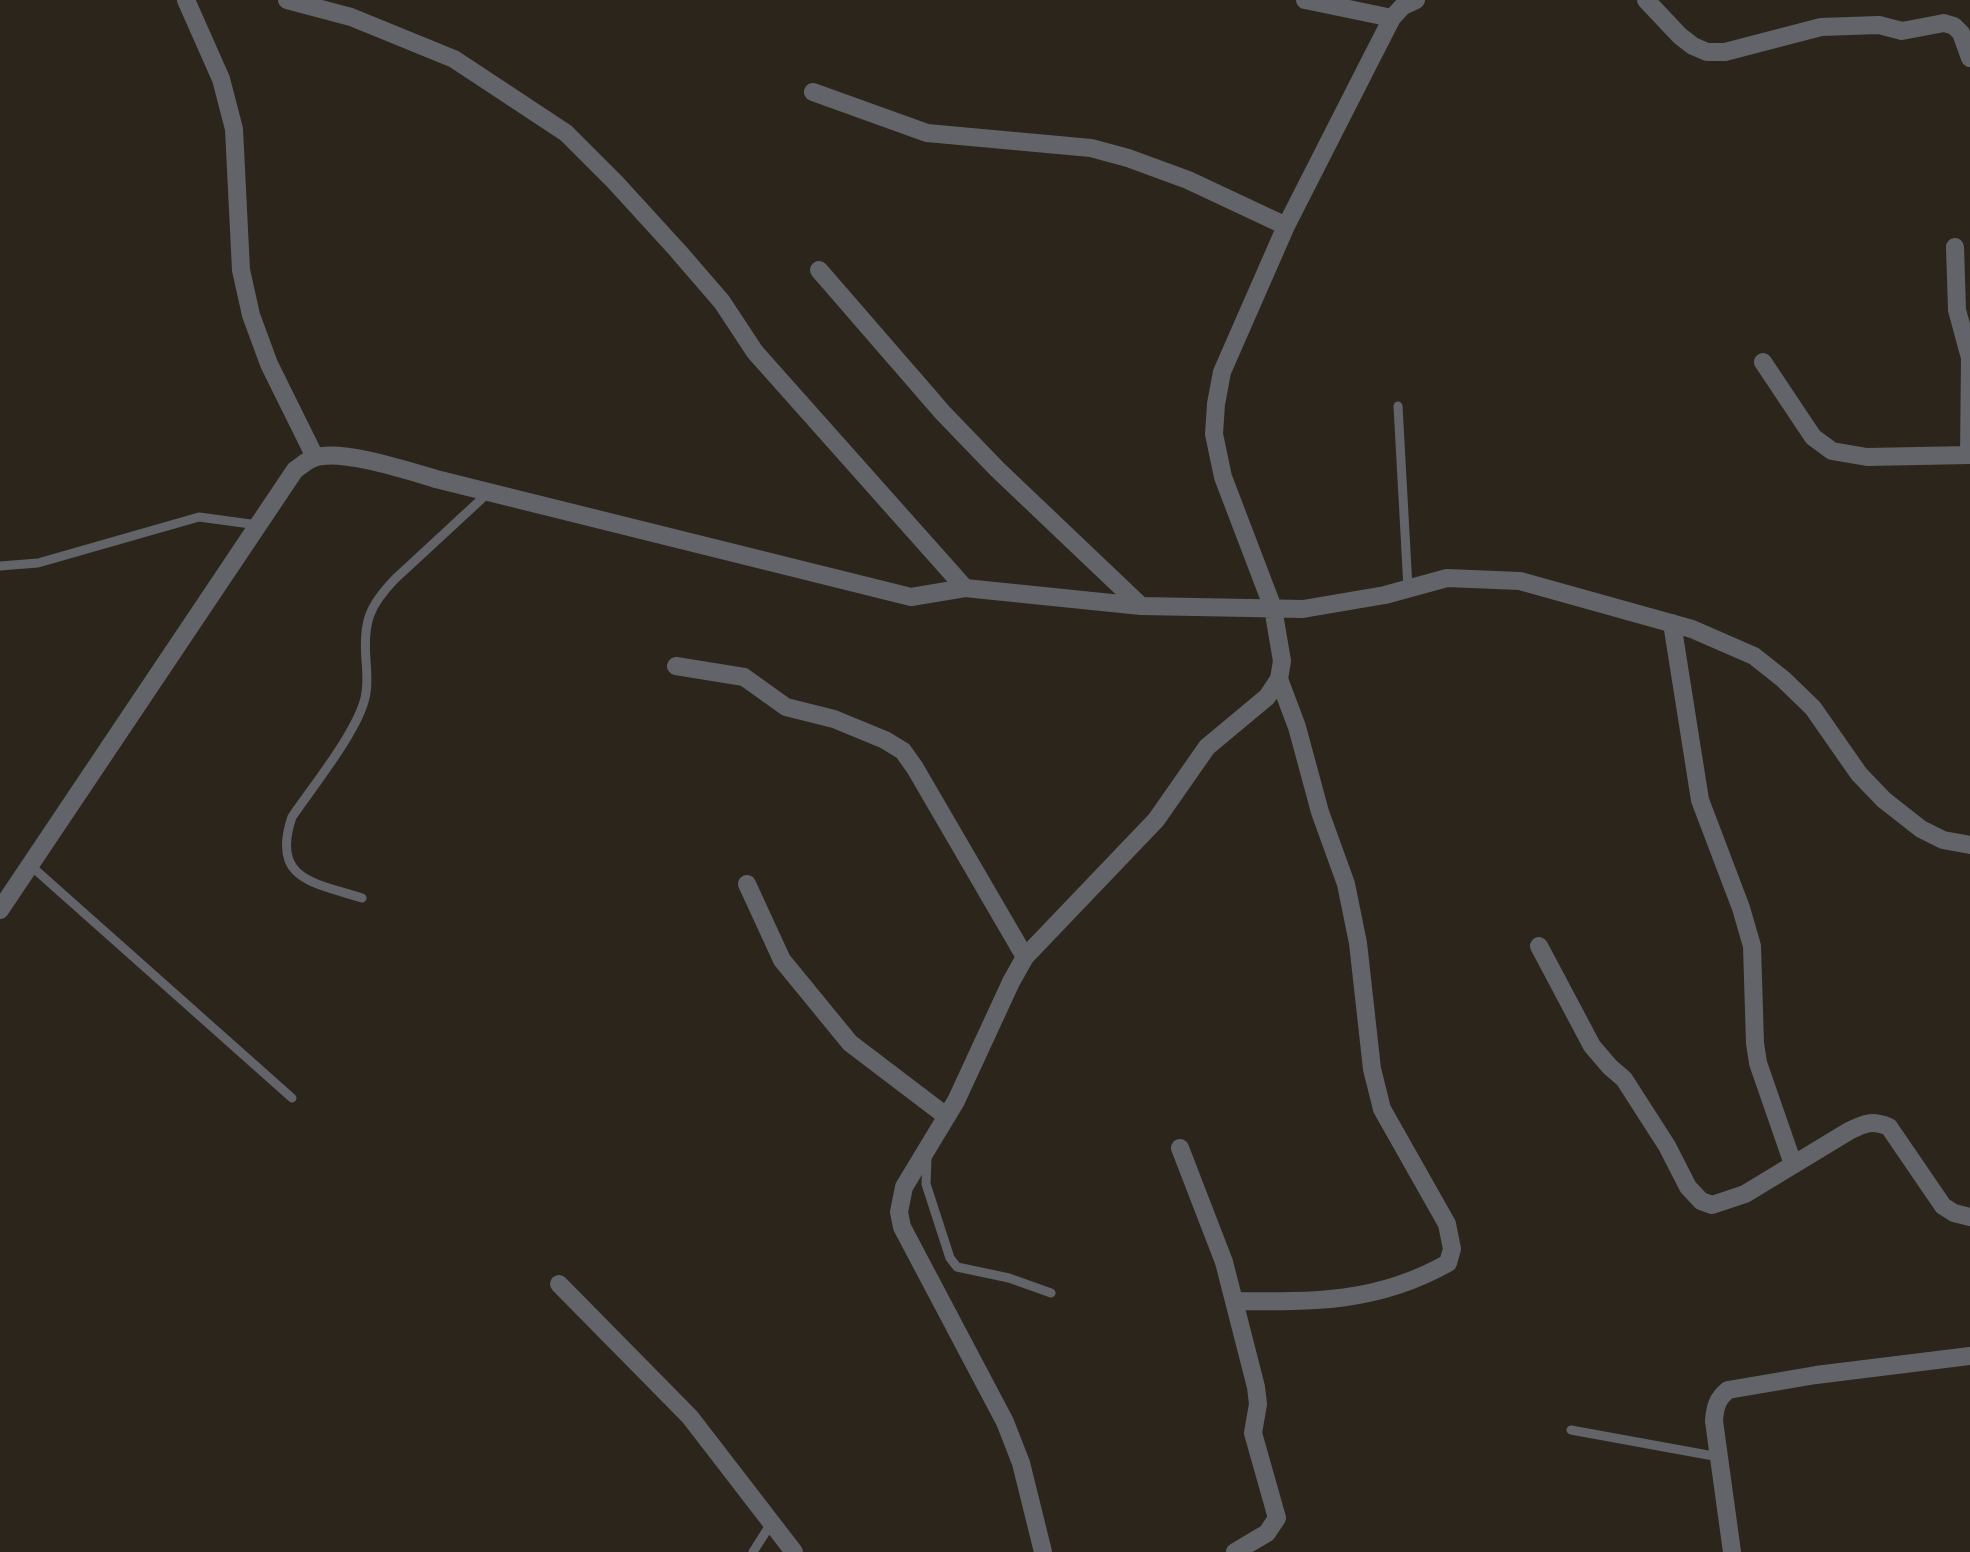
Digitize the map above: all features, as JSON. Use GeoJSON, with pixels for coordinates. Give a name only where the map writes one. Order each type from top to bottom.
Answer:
{"type":"FeatureCollection","features":[{"type":"Feature","properties":{"kind":"street"},"geometry":{"type":"LineString","coordinates":[[186,0],[221,79],[234,129],[241,270],[251,315],[269,365],[314,457]]}},
{"type":"Feature","properties":{"kind":"street"},"geometry":{"type":"LineString","coordinates":[[287,0],[351,17],[454,60],[566,133],[678,251],[722,302],[755,352],[965,588]]}},
{"type":"Feature","properties":{"kind":"street"},"geometry":{"type":"LineString","coordinates":[[1305,0],[1392,18]]}},
{"type":"Feature","properties":{"kind":"street"},"geometry":{"type":"LineString","coordinates":[[1042,1552],[1021,1463],[1005,1422],[902,1227],[899,1212],[904,1187],[956,1101],[1025,957],[1156,820],[1207,747],[1267,697],[1279,679],[1282,661],[1273,608],[1223,477],[1214,434],[1222,372],[1286,226],[1392,18],[1403,6],[1416,0]]}},
{"type":"Feature","properties":{"kind":"street"},"geometry":{"type":"LineString","coordinates":[[1646,0],[1680,36],[1707,52],[1725,52],[1821,27],[1879,25],[1902,31],[1944,23],[1954,26],[1961,33],[1970,58]]}},
{"type":"Feature","properties":{"kind":"street"},"geometry":{"type":"LineString","coordinates":[[813,92],[927,133],[1091,148],[1128,158],[1188,180],[1286,226]]}},
{"type":"Feature","properties":{"kind":"street"},"geometry":{"type":"LineString","coordinates":[[1763,362],[1813,437],[1832,451],[1867,457],[1969,455],[1970,358],[1955,296],[1955,247]]}},
{"type":"Feature","properties":{"kind":"street"},"geometry":{"type":"LineString","coordinates":[[819,270],[943,413],[997,469],[1141,606]]}},
{"type":"Feature","properties":{"kind":"street"},"geometry":{"type":"LineString","coordinates":[[0,910],[296,470],[314,457],[369,460],[911,597],[965,588],[1141,606],[1303,609],[1354,601],[1447,578],[1520,581],[1672,623],[1754,656],[1783,679],[1812,708],[1859,774],[1884,800],[1921,829],[1943,840],[1970,845]]}},
{"type":"Feature","properties":{"kind":"street"},"geometry":{"type":"LineString","coordinates":[[1672,623],[1700,800],[1741,908],[1752,946],[1758,1063],[1793,1164]]}},
{"type":"Feature","properties":{"kind":"street"},"geometry":{"type":"LineString","coordinates":[[676,666],[744,677],[786,707],[859,727],[902,751],[915,768],[1025,957]]}},
{"type":"Feature","properties":{"kind":"street"},"geometry":{"type":"LineString","coordinates":[[1234,1301],[1315,1302],[1402,1286],[1448,1263],[1452,1248],[1447,1224],[1382,1109],[1372,1069],[1358,943],[1346,884],[1320,812],[1297,727],[1279,679]]}},
{"type":"Feature","properties":{"kind":"street"},"geometry":{"type":"LineString","coordinates":[[747,884],[782,960],[850,1043],[946,1116]]}},
{"type":"Feature","properties":{"kind":"street"},"geometry":{"type":"LineString","coordinates":[[1539,946],[1592,1046],[1609,1067],[1624,1079],[1667,1146],[1688,1187],[1702,1201],[1712,1205],[1745,1194],[1866,1122],[1876,1122],[1889,1127],[1943,1206],[1954,1213],[1970,1217]]}},
{"type":"Feature","properties":{"kind":"street"},"geometry":{"type":"LineString","coordinates":[[1180,1148],[1214,1232],[1234,1301],[1256,1387],[1258,1404],[1253,1433],[1277,1518],[1267,1533],[1235,1552]]}},
{"type":"Feature","properties":{"kind":"street"},"geometry":{"type":"LineString","coordinates":[[559,1284],[690,1417],[794,1552]]}},
{"type":"Feature","properties":{"kind":"street"},"geometry":{"type":"LineString","coordinates":[[1732,1552],[1714,1421],[1715,1406],[1728,1390],[1816,1375],[1970,1356]]}},
{"type":"Feature","properties":{"kind":"lane"},"geometry":{"type":"LineString","coordinates":[[1398,406],[1408,588]]}},
{"type":"Feature","properties":{"kind":"lane"},"geometry":{"type":"LineString","coordinates":[[362,898],[300,878],[290,864],[287,831],[292,817],[353,727],[365,698],[367,674],[364,635],[370,610],[381,593],[395,579],[489,492]]}},
{"type":"Feature","properties":{"kind":"lane"},"geometry":{"type":"LineString","coordinates":[[0,566],[38,564],[199,517],[258,525]]}},
{"type":"Feature","properties":{"kind":"lane"},"geometry":{"type":"LineString","coordinates":[[30,865],[292,1098]]}},
{"type":"Feature","properties":{"kind":"lane"},"geometry":{"type":"LineString","coordinates":[[927,1148],[926,1184],[950,1258],[957,1267],[1009,1278],[1051,1293]]}},
{"type":"Feature","properties":{"kind":"lane"},"geometry":{"type":"LineString","coordinates":[[1571,1430],[1719,1457]]}},
{"type":"Feature","properties":{"kind":"lane"},"geometry":{"type":"LineString","coordinates":[[753,1552],[772,1522]]}}]}
